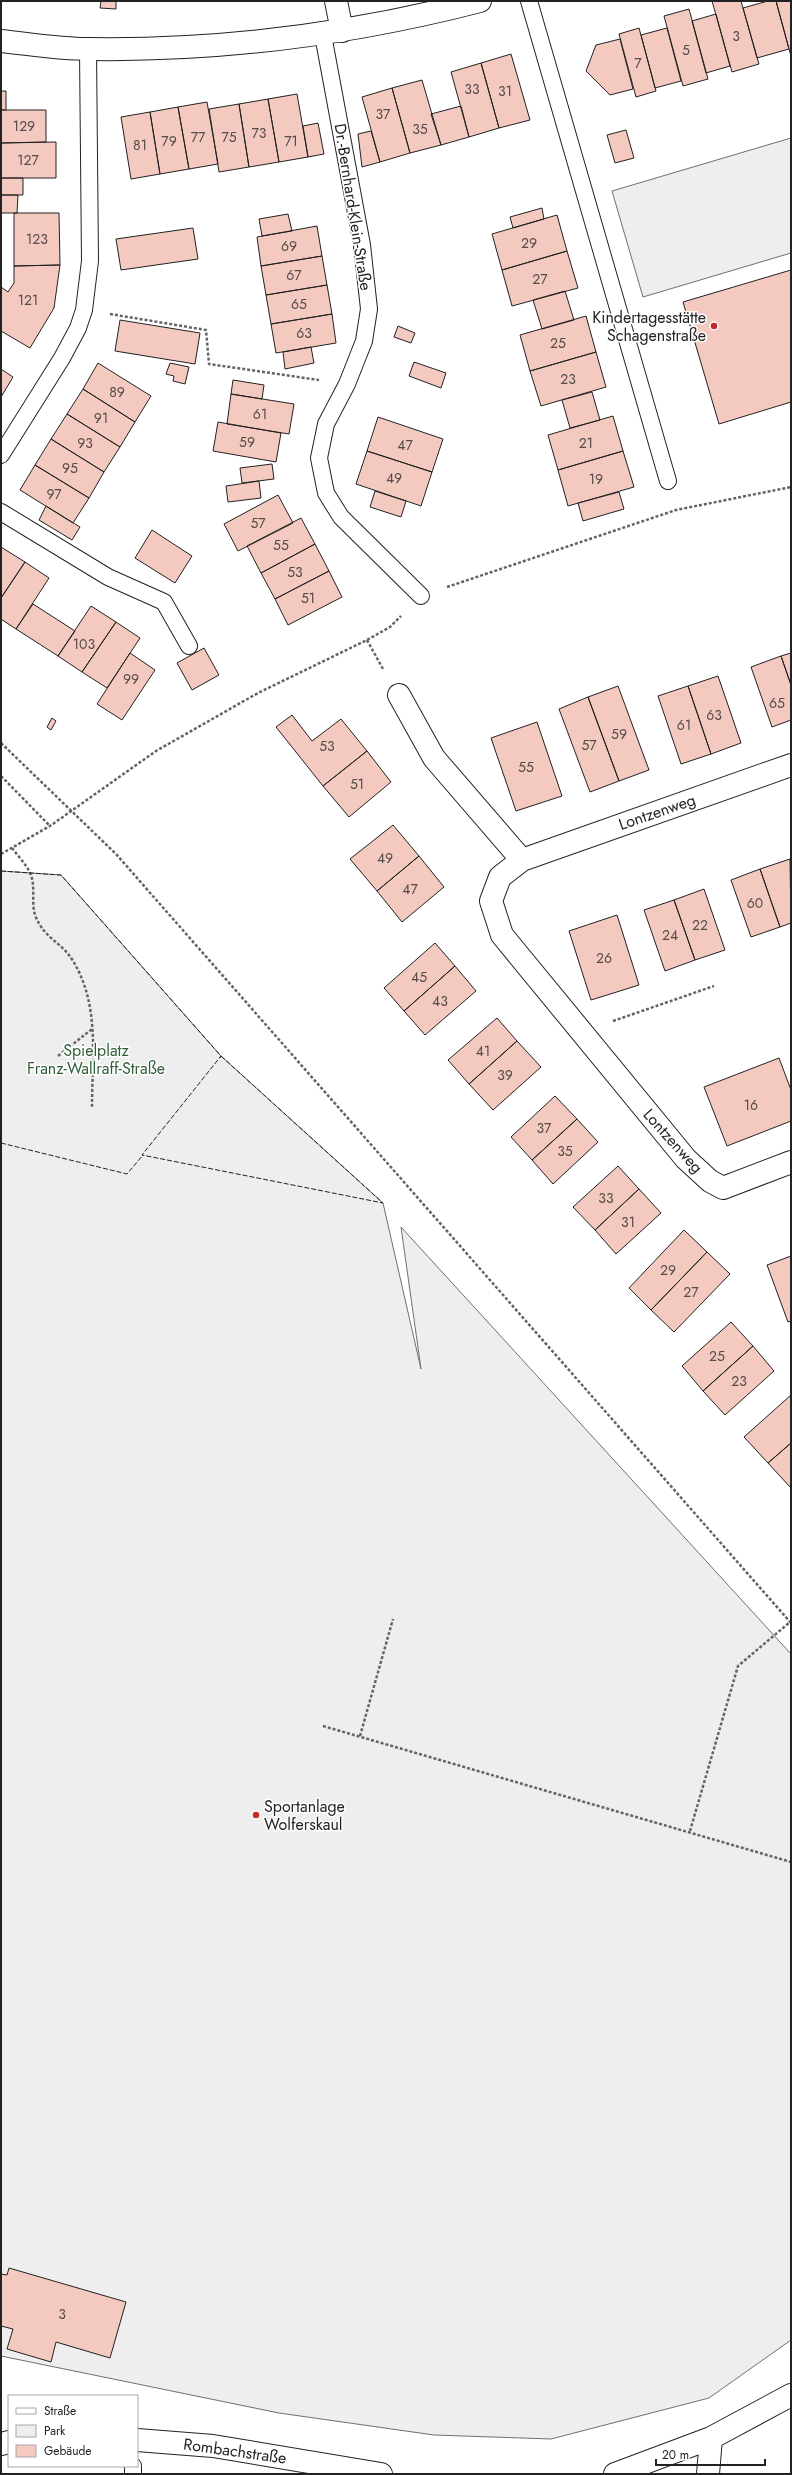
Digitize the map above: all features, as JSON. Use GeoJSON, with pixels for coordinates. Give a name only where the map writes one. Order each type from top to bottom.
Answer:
{"type":"FeatureCollection","features":[{"type":"Feature","properties":{"kind":"street"},"geometry":{"type":"LineString","coordinates":[[332,33],[336,1]]}},
{"type":"Feature","properties":{"kind":"street"},"geometry":{"type":"LineString","coordinates":[[1,41],[88,50],[231,44],[332,33],[436,12],[480,1]]}},
{"type":"Feature","properties":{"kind":"street"},"geometry":{"type":"LineString","coordinates":[[399,695],[434,758],[522,860]]}},
{"type":"Feature","properties":{"kind":"street","name":"Lontzenweg"},"geometry":{"type":"LineString","coordinates":[[791,765],[522,860],[500,877],[491,901],[502,935],[580,1032],[686,1159],[710,1181],[723,1188],[791,1162]]}},
{"type":"Feature","properties":{"kind":"street"},"geometry":{"type":"LineString","coordinates":[[615,2474],[711,2438],[791,2394]]}},
{"type":"Feature","properties":{"kind":"street"},"geometry":{"type":"LineString","coordinates":[[708,2474],[711,2438]]}},
{"type":"Feature","properties":{"kind":"street","name":"Rombachstraße"},"geometry":{"type":"LineString","coordinates":[[138,2440],[213,2446],[380,2474]]}},
{"type":"Feature","properties":{"kind":"lane"},"geometry":{"type":"LineString","coordinates":[[529,1],[668,481]]}},
{"type":"Feature","properties":{"kind":"lane","name":"Dr.-Bernhard-Klein-Straße"},"geometry":{"type":"LineString","coordinates":[[332,33],[362,245],[369,309],[364,341],[347,384],[326,424],[319,458],[326,493],[341,517],[421,596]]}},
{"type":"Feature","properties":{"kind":"lane"},"geometry":{"type":"LineString","coordinates":[[1,454],[62,358],[78,328],[84,310],[90,261],[88,50]]}},
{"type":"Feature","properties":{"kind":"lane"},"geometry":{"type":"LineString","coordinates":[[1,512],[108,577],[164,602],[189,646]]}},
{"type":"Feature","properties":{"kind":"path"},"geometry":{"type":"LineString","coordinates":[[84,310],[206,330],[209,364],[347,384]]}},
{"type":"Feature","properties":{"kind":"path"},"geometry":{"type":"LineString","coordinates":[[1,743],[116,854],[790,1622],[738,1666],[690,1831]]}},
{"type":"Feature","properties":{"kind":"path"},"geometry":{"type":"LineString","coordinates":[[1,776],[50,826]]}},
{"type":"Feature","properties":{"kind":"path"},"geometry":{"type":"LineString","coordinates":[[1,854],[50,826],[71,811]]}},
{"type":"Feature","properties":{"kind":"path"},"geometry":{"type":"LineString","coordinates":[[12,848],[30,873],[35,914],[46,935],[68,954],[82,976],[91,1004],[93,1028],[92,1107]]}},
{"type":"Feature","properties":{"kind":"path"},"geometry":{"type":"LineString","coordinates":[[580,1032],[714,986]]}},
{"type":"Feature","properties":{"kind":"path"},"geometry":{"type":"LineString","coordinates":[[58,1056],[93,1028]]}},
{"type":"Feature","properties":{"kind":"path"},"geometry":{"type":"LineString","coordinates":[[360,1736],[393,1619]]}},
{"type":"Feature","properties":{"kind":"path"},"geometry":{"type":"LineString","coordinates":[[323,1726],[690,1831],[791,1862]]}},
{"type":"Feature","properties":{"kind":"green space"},"geometry":{"type":"Polygon","coordinates":[[[791,138],[791,253],[643,297],[612,191],[791,138]]]}},
{"type":"Feature","properties":{"kind":"green space","name":"Sportanlage Wolferskaul"},"geometry":{"type":"Polygon","coordinates":[[[1,871],[61,875],[221,1056],[383,1203],[421,1369],[401,1227],[791,1654],[791,2340],[709,2398],[551,2439],[434,2435],[279,2413],[1,2356],[1,871]]]}},
{"type":"Feature","properties":{"kind":"building"},"geometry":{"type":"Polygon","coordinates":[[[101,1],[116,1],[116,9],[100,8],[101,1]]]}},
{"type":"Feature","properties":{"kind":"building"},"geometry":{"type":"Polygon","coordinates":[[[712,1],[741,1],[759,64],[732,72],[712,1]]]}},
{"type":"Feature","properties":{"kind":"building"},"geometry":{"type":"Polygon","coordinates":[[[768,1],[776,1],[789,49],[757,58],[743,8],[768,1]]]}},
{"type":"Feature","properties":{"kind":"building"},"geometry":{"type":"Polygon","coordinates":[[[776,1],[791,1],[791,56],[789,49],[776,1]]]}},
{"type":"Feature","properties":{"kind":"building"},"geometry":{"type":"Polygon","coordinates":[[[689,9],[708,79],[683,86],[664,16],[689,9]]]}},
{"type":"Feature","properties":{"kind":"building"},"geometry":{"type":"Polygon","coordinates":[[[716,14],[730,66],[706,73],[692,21],[716,14]]]}},
{"type":"Feature","properties":{"kind":"building"},"geometry":{"type":"Polygon","coordinates":[[[639,28],[656,91],[636,97],[619,34],[639,28]]]}},
{"type":"Feature","properties":{"kind":"building"},"geometry":{"type":"Polygon","coordinates":[[[667,28],[681,81],[655,88],[641,35],[667,28]]]}},
{"type":"Feature","properties":{"kind":"building"},"geometry":{"type":"Polygon","coordinates":[[[620,39],[633,89],[610,95],[586,71],[596,45],[620,39]]]}},
{"type":"Feature","properties":{"kind":"building"},"geometry":{"type":"Polygon","coordinates":[[[511,54],[530,120],[499,128],[481,63],[511,54]]]}},
{"type":"Feature","properties":{"kind":"building"},"geometry":{"type":"Polygon","coordinates":[[[481,63],[499,128],[469,137],[451,72],[481,63]]]}},
{"type":"Feature","properties":{"kind":"building"},"geometry":{"type":"Polygon","coordinates":[[[422,80],[441,145],[410,153],[392,88],[422,80]]]}},
{"type":"Feature","properties":{"kind":"building"},"geometry":{"type":"Polygon","coordinates":[[[392,88],[410,153],[380,162],[362,97],[392,88]]]}},
{"type":"Feature","properties":{"kind":"building"},"geometry":{"type":"Polygon","coordinates":[[[1,91],[6,91],[6,110],[1,110],[1,91]]]}},
{"type":"Feature","properties":{"kind":"building"},"geometry":{"type":"Polygon","coordinates":[[[297,94],[308,157],[279,162],[268,99],[297,94]]]}},
{"type":"Feature","properties":{"kind":"building"},"geometry":{"type":"Polygon","coordinates":[[[268,99],[279,162],[249,167],[239,104],[268,99]]]}},
{"type":"Feature","properties":{"kind":"building"},"geometry":{"type":"Polygon","coordinates":[[[207,102],[218,164],[189,169],[178,107],[207,102]]]}},
{"type":"Feature","properties":{"kind":"building"},"geometry":{"type":"Polygon","coordinates":[[[239,104],[249,167],[219,172],[209,109],[239,104]]]}},
{"type":"Feature","properties":{"kind":"building"},"geometry":{"type":"Polygon","coordinates":[[[461,106],[469,137],[441,145],[431,114],[461,106]]]}},
{"type":"Feature","properties":{"kind":"building"},"geometry":{"type":"Polygon","coordinates":[[[178,107],[189,169],[160,174],[150,112],[178,107]]]}},
{"type":"Feature","properties":{"kind":"building"},"geometry":{"type":"Polygon","coordinates":[[[1,110],[46,110],[46,142],[1,143],[1,110]]]}},
{"type":"Feature","properties":{"kind":"building"},"geometry":{"type":"Polygon","coordinates":[[[150,112],[160,174],[131,179],[121,117],[150,112]]]}},
{"type":"Feature","properties":{"kind":"building"},"geometry":{"type":"Polygon","coordinates":[[[318,123],[324,154],[308,157],[303,126],[318,123]]]}},
{"type":"Feature","properties":{"kind":"building"},"geometry":{"type":"Polygon","coordinates":[[[626,130],[634,158],[615,163],[607,135],[626,130]]]}},
{"type":"Feature","properties":{"kind":"building"},"geometry":{"type":"Polygon","coordinates":[[[371,131],[380,162],[362,167],[358,134],[371,131]]]}},
{"type":"Feature","properties":{"kind":"building"},"geometry":{"type":"Polygon","coordinates":[[[56,142],[56,178],[1,178],[1,143],[56,142]]]}},
{"type":"Feature","properties":{"kind":"building"},"geometry":{"type":"Polygon","coordinates":[[[1,178],[23,178],[23,195],[1,195],[1,178]]]}},
{"type":"Feature","properties":{"kind":"building"},"geometry":{"type":"Polygon","coordinates":[[[1,195],[18,195],[17,213],[1,213],[1,195]]]}},
{"type":"Feature","properties":{"kind":"building"},"geometry":{"type":"Polygon","coordinates":[[[542,208],[544,219],[513,228],[510,217],[542,208]]]}},
{"type":"Feature","properties":{"kind":"building"},"geometry":{"type":"Polygon","coordinates":[[[14,213],[59,213],[60,265],[14,266],[14,213]]]}},
{"type":"Feature","properties":{"kind":"building"},"geometry":{"type":"Polygon","coordinates":[[[288,214],[292,231],[262,236],[259,219],[288,214]]]}},
{"type":"Feature","properties":{"kind":"building"},"geometry":{"type":"Polygon","coordinates":[[[557,215],[567,251],[502,270],[492,234],[557,215]]]}},
{"type":"Feature","properties":{"kind":"building"},"geometry":{"type":"Polygon","coordinates":[[[317,226],[322,256],[261,266],[257,237],[317,226]]]}},
{"type":"Feature","properties":{"kind":"building"},"geometry":{"type":"Polygon","coordinates":[[[193,228],[198,259],[121,270],[116,239],[193,228]]]}},
{"type":"Feature","properties":{"kind":"building"},"geometry":{"type":"Polygon","coordinates":[[[567,251],[578,288],[512,306],[502,270],[567,251]]]}},
{"type":"Feature","properties":{"kind":"building"},"geometry":{"type":"Polygon","coordinates":[[[322,256],[327,285],[266,295],[261,266],[322,256]]]}},
{"type":"Feature","properties":{"kind":"building"},"geometry":{"type":"Polygon","coordinates":[[[60,265],[54,308],[30,348],[1,331],[1,287],[8,292],[14,283],[14,266],[60,265]]]}},
{"type":"Feature","properties":{"kind":"building"},"geometry":{"type":"Polygon","coordinates":[[[791,270],[791,402],[719,424],[683,302],[791,270]]]}},
{"type":"Feature","properties":{"kind":"building"},"geometry":{"type":"Polygon","coordinates":[[[327,285],[332,314],[271,324],[266,295],[327,285]]]}},
{"type":"Feature","properties":{"kind":"building"},"geometry":{"type":"Polygon","coordinates":[[[565,291],[574,320],[542,329],[533,300],[565,291]]]}},
{"type":"Feature","properties":{"kind":"building"},"geometry":{"type":"Polygon","coordinates":[[[332,314],[336,343],[276,353],[271,324],[332,314]]]}},
{"type":"Feature","properties":{"kind":"building"},"geometry":{"type":"Polygon","coordinates":[[[586,316],[596,352],[530,371],[520,335],[586,316]]]}},
{"type":"Feature","properties":{"kind":"building"},"geometry":{"type":"Polygon","coordinates":[[[120,320],[200,333],[195,364],[115,351],[120,320]]]}},
{"type":"Feature","properties":{"kind":"building"},"geometry":{"type":"Polygon","coordinates":[[[398,326],[415,333],[411,343],[394,337],[398,326]]]}},
{"type":"Feature","properties":{"kind":"building"},"geometry":{"type":"Polygon","coordinates":[[[311,347],[314,363],[285,369],[283,352],[311,347]]]}},
{"type":"Feature","properties":{"kind":"building"},"geometry":{"type":"Polygon","coordinates":[[[596,352],[606,387],[541,406],[530,371],[596,352]]]}},
{"type":"Feature","properties":{"kind":"building"},"geometry":{"type":"Polygon","coordinates":[[[414,362],[446,373],[441,388],[409,376],[414,362]]]}},
{"type":"Feature","properties":{"kind":"building"},"geometry":{"type":"Polygon","coordinates":[[[98,363],[151,396],[135,422],[83,389],[98,363]]]}},
{"type":"Feature","properties":{"kind":"building"},"geometry":{"type":"Polygon","coordinates":[[[170,363],[189,367],[185,384],[173,381],[174,376],[166,374],[170,363]]]}},
{"type":"Feature","properties":{"kind":"building"},"geometry":{"type":"Polygon","coordinates":[[[1,369],[13,377],[1,397],[1,369]]]}},
{"type":"Feature","properties":{"kind":"building"},"geometry":{"type":"Polygon","coordinates":[[[233,380],[264,385],[262,399],[231,394],[233,380]]]}},
{"type":"Feature","properties":{"kind":"building"},"geometry":{"type":"Polygon","coordinates":[[[83,389],[135,422],[120,447],[67,414],[83,389]]]}},
{"type":"Feature","properties":{"kind":"building"},"geometry":{"type":"Polygon","coordinates":[[[592,392],[600,420],[570,428],[562,400],[592,392]]]}},
{"type":"Feature","properties":{"kind":"building"},"geometry":{"type":"Polygon","coordinates":[[[231,394],[294,404],[289,434],[227,424],[231,394]]]}},
{"type":"Feature","properties":{"kind":"building"},"geometry":{"type":"Polygon","coordinates":[[[67,414],[120,447],[104,472],[51,439],[67,414]]]}},
{"type":"Feature","properties":{"kind":"building"},"geometry":{"type":"Polygon","coordinates":[[[613,416],[623,451],[558,470],[548,435],[613,416]]]}},
{"type":"Feature","properties":{"kind":"building"},"geometry":{"type":"Polygon","coordinates":[[[378,417],[443,439],[432,472],[367,451],[378,417]]]}},
{"type":"Feature","properties":{"kind":"building"},"geometry":{"type":"Polygon","coordinates":[[[218,422],[281,433],[276,462],[213,451],[218,422]]]}},
{"type":"Feature","properties":{"kind":"building"},"geometry":{"type":"Polygon","coordinates":[[[51,439],[104,472],[89,498],[35,465],[51,439]]]}},
{"type":"Feature","properties":{"kind":"building"},"geometry":{"type":"Polygon","coordinates":[[[367,451],[432,472],[421,506],[356,484],[367,451]]]}},
{"type":"Feature","properties":{"kind":"building"},"geometry":{"type":"Polygon","coordinates":[[[623,451],[634,487],[568,506],[558,470],[623,451]]]}},
{"type":"Feature","properties":{"kind":"building"},"geometry":{"type":"Polygon","coordinates":[[[272,464],[274,479],[242,483],[240,468],[272,464]]]}},
{"type":"Feature","properties":{"kind":"building"},"geometry":{"type":"Polygon","coordinates":[[[35,465],[89,498],[73,523],[20,490],[35,465]]]}},
{"type":"Feature","properties":{"kind":"building"},"geometry":{"type":"Polygon","coordinates":[[[259,481],[261,498],[228,502],[226,486],[259,481]]]}},
{"type":"Feature","properties":{"kind":"building"},"geometry":{"type":"Polygon","coordinates":[[[375,491],[406,501],[401,517],[370,507],[375,491]]]}},
{"type":"Feature","properties":{"kind":"building"},"geometry":{"type":"Polygon","coordinates":[[[619,492],[624,509],[583,521],[578,503],[619,492]]]}},
{"type":"Feature","properties":{"kind":"building"},"geometry":{"type":"Polygon","coordinates":[[[278,495],[293,523],[238,551],[224,524],[278,495]]]}},
{"type":"Feature","properties":{"kind":"building"},"geometry":{"type":"Polygon","coordinates":[[[46,506],[80,527],[72,540],[39,520],[46,506]]]}},
{"type":"Feature","properties":{"kind":"building"},"geometry":{"type":"Polygon","coordinates":[[[301,518],[315,544],[261,573],[247,546],[301,518]]]}},
{"type":"Feature","properties":{"kind":"building"},"geometry":{"type":"Polygon","coordinates":[[[152,530],[192,556],[175,583],[135,558],[152,530]]]}},
{"type":"Feature","properties":{"kind":"building"},"geometry":{"type":"Polygon","coordinates":[[[315,544],[329,571],[275,599],[261,573],[315,544]]]}},
{"type":"Feature","properties":{"kind":"building"},"geometry":{"type":"Polygon","coordinates":[[[1,547],[25,562],[1,598],[1,547]]]}},
{"type":"Feature","properties":{"kind":"building"},"geometry":{"type":"Polygon","coordinates":[[[25,562],[49,578],[16,629],[1,619],[1,598],[25,562]]]}},
{"type":"Feature","properties":{"kind":"building"},"geometry":{"type":"Polygon","coordinates":[[[329,571],[342,597],[288,625],[275,599],[329,571]]]}},
{"type":"Feature","properties":{"kind":"building"},"geometry":{"type":"Polygon","coordinates":[[[33,604],[75,631],[58,656],[16,629],[33,604]]]}},
{"type":"Feature","properties":{"kind":"building"},"geometry":{"type":"Polygon","coordinates":[[[91,606],[116,622],[82,672],[58,656],[91,606]]]}},
{"type":"Feature","properties":{"kind":"building"},"geometry":{"type":"Polygon","coordinates":[[[116,622],[140,638],[107,688],[82,672],[116,622]]]}},
{"type":"Feature","properties":{"kind":"building"},"geometry":{"type":"Polygon","coordinates":[[[204,648],[219,675],[192,690],[177,663],[204,648]]]}},
{"type":"Feature","properties":{"kind":"building"},"geometry":{"type":"Polygon","coordinates":[[[130,653],[155,670],[122,720],[97,704],[130,653]]]}},
{"type":"Feature","properties":{"kind":"building"},"geometry":{"type":"Polygon","coordinates":[[[791,653],[791,685],[781,656],[791,653]]]}},
{"type":"Feature","properties":{"kind":"building"},"geometry":{"type":"Polygon","coordinates":[[[781,656],[791,685],[791,720],[772,727],[751,667],[781,656]]]}},
{"type":"Feature","properties":{"kind":"building"},"geometry":{"type":"Polygon","coordinates":[[[718,676],[741,743],[711,754],[688,686],[718,676]]]}},
{"type":"Feature","properties":{"kind":"building"},"geometry":{"type":"Polygon","coordinates":[[[618,686],[649,770],[619,781],[588,697],[618,686]]]}},
{"type":"Feature","properties":{"kind":"building"},"geometry":{"type":"Polygon","coordinates":[[[688,686],[711,754],[681,764],[658,696],[688,686]]]}},
{"type":"Feature","properties":{"kind":"building"},"geometry":{"type":"Polygon","coordinates":[[[588,697],[619,781],[590,792],[559,709],[588,697]]]}},
{"type":"Feature","properties":{"kind":"building"},"geometry":{"type":"Polygon","coordinates":[[[292,715],[312,741],[341,719],[367,751],[323,786],[276,727],[292,715]]]}},
{"type":"Feature","properties":{"kind":"building"},"geometry":{"type":"Polygon","coordinates":[[[52,718],[56,721],[51,730],[47,727],[52,718]]]}},
{"type":"Feature","properties":{"kind":"building"},"geometry":{"type":"Polygon","coordinates":[[[537,722],[562,796],[516,811],[491,738],[537,722]]]}},
{"type":"Feature","properties":{"kind":"building"},"geometry":{"type":"Polygon","coordinates":[[[367,751],[391,782],[349,817],[323,786],[367,751]]]}},
{"type":"Feature","properties":{"kind":"building"},"geometry":{"type":"Polygon","coordinates":[[[393,825],[419,856],[377,891],[350,859],[393,825]]]}},
{"type":"Feature","properties":{"kind":"building"},"geometry":{"type":"Polygon","coordinates":[[[419,856],[444,887],[402,922],[377,891],[419,856]]]}},
{"type":"Feature","properties":{"kind":"building"},"geometry":{"type":"Polygon","coordinates":[[[790,859],[791,923],[780,927],[760,869],[790,859]]]}},
{"type":"Feature","properties":{"kind":"building"},"geometry":{"type":"Polygon","coordinates":[[[760,869],[780,927],[751,937],[731,880],[760,869]]]}},
{"type":"Feature","properties":{"kind":"building"},"geometry":{"type":"Polygon","coordinates":[[[704,889],[725,950],[695,960],[674,900],[704,889]]]}},
{"type":"Feature","properties":{"kind":"building"},"geometry":{"type":"Polygon","coordinates":[[[674,900],[695,960],[665,971],[644,910],[674,900]]]}},
{"type":"Feature","properties":{"kind":"building"},"geometry":{"type":"Polygon","coordinates":[[[617,915],[639,985],[591,1000],[569,931],[617,915]]]}},
{"type":"Feature","properties":{"kind":"building"},"geometry":{"type":"Polygon","coordinates":[[[435,943],[455,966],[404,1011],[384,988],[435,943]]]}},
{"type":"Feature","properties":{"kind":"building"},"geometry":{"type":"Polygon","coordinates":[[[455,966],[476,991],[425,1035],[404,1011],[455,966]]]}},
{"type":"Feature","properties":{"kind":"building"},"geometry":{"type":"Polygon","coordinates":[[[497,1018],[517,1041],[469,1084],[448,1060],[497,1018]]]}},
{"type":"Feature","properties":{"kind":"building"},"geometry":{"type":"Polygon","coordinates":[[[517,1041],[541,1067],[493,1110],[469,1084],[517,1041]]]}},
{"type":"Feature","properties":{"kind":"building"},"geometry":{"type":"Polygon","coordinates":[[[779,1058],[791,1090],[791,1121],[727,1146],[704,1087],[779,1058]]]}},
{"type":"Feature","properties":{"kind":"building"},"geometry":{"type":"Polygon","coordinates":[[[555,1096],[577,1119],[532,1160],[511,1137],[555,1096]]]}},
{"type":"Feature","properties":{"kind":"building"},"geometry":{"type":"Polygon","coordinates":[[[577,1119],[598,1142],[553,1184],[532,1160],[577,1119]]]}},
{"type":"Feature","properties":{"kind":"building"},"geometry":{"type":"Polygon","coordinates":[[[618,1166],[639,1189],[595,1230],[573,1207],[618,1166]]]}},
{"type":"Feature","properties":{"kind":"building"},"geometry":{"type":"Polygon","coordinates":[[[639,1189],[661,1213],[616,1254],[595,1230],[639,1189]]]}},
{"type":"Feature","properties":{"kind":"building"},"geometry":{"type":"Polygon","coordinates":[[[684,1230],[707,1252],[651,1310],[629,1288],[684,1230]]]}},
{"type":"Feature","properties":{"kind":"building"},"geometry":{"type":"Polygon","coordinates":[[[707,1252],[730,1274],[674,1332],[651,1310],[707,1252]]]}},
{"type":"Feature","properties":{"kind":"building"},"geometry":{"type":"Polygon","coordinates":[[[791,1256],[791,1321],[788,1322],[767,1265],[791,1256]]]}},
{"type":"Feature","properties":{"kind":"building"},"geometry":{"type":"Polygon","coordinates":[[[731,1322],[753,1346],[703,1391],[682,1366],[731,1322]]]}},
{"type":"Feature","properties":{"kind":"building"},"geometry":{"type":"Polygon","coordinates":[[[753,1346],[774,1371],[725,1415],[703,1391],[753,1346]]]}},
{"type":"Feature","properties":{"kind":"building"},"geometry":{"type":"Polygon","coordinates":[[[791,1395],[791,1443],[768,1463],[744,1437],[791,1395]]]}},
{"type":"Feature","properties":{"kind":"building"},"geometry":{"type":"Polygon","coordinates":[[[791,1443],[791,1486],[790,1487],[768,1463],[791,1443]]]}},
{"type":"Feature","properties":{"kind":"building"},"geometry":{"type":"Polygon","coordinates":[[[9,2268],[126,2302],[110,2358],[56,2342],[51,2362],[7,2349],[13,2329],[1,2326],[1,2274],[7,2275],[9,2268]]]}},
{"type":"Feature","properties":{"kind":"fence"},"geometry":{"type":"LineString","coordinates":[[1,871],[61,875],[221,1056],[220,1058]]}},
{"type":"Feature","properties":{"kind":"fence"},"geometry":{"type":"LineString","coordinates":[[221,1056],[232,1066],[383,1203],[142,1155],[221,1056]]}},
{"type":"Feature","properties":{"kind":"fence"},"geometry":{"type":"LineString","coordinates":[[1,1143],[127,1174],[143,1155]]}},
{"type":"Feature","properties":{"kind":"place","name":"Kindertagesstätte Schagenstraße"},"geometry":{"type":"Point","coordinates":[714,326]}},
{"type":"Feature","properties":{"kind":"place","name":"Sportanlage Wolferskaul"},"geometry":{"type":"Point","coordinates":[256,1815]}},
{"type":"Feature","properties":{"kind":"park label","name":"Spielplatz Franz-Wallraff-Straße"},"geometry":{"type":"Point","coordinates":[96,1059]}}]}
